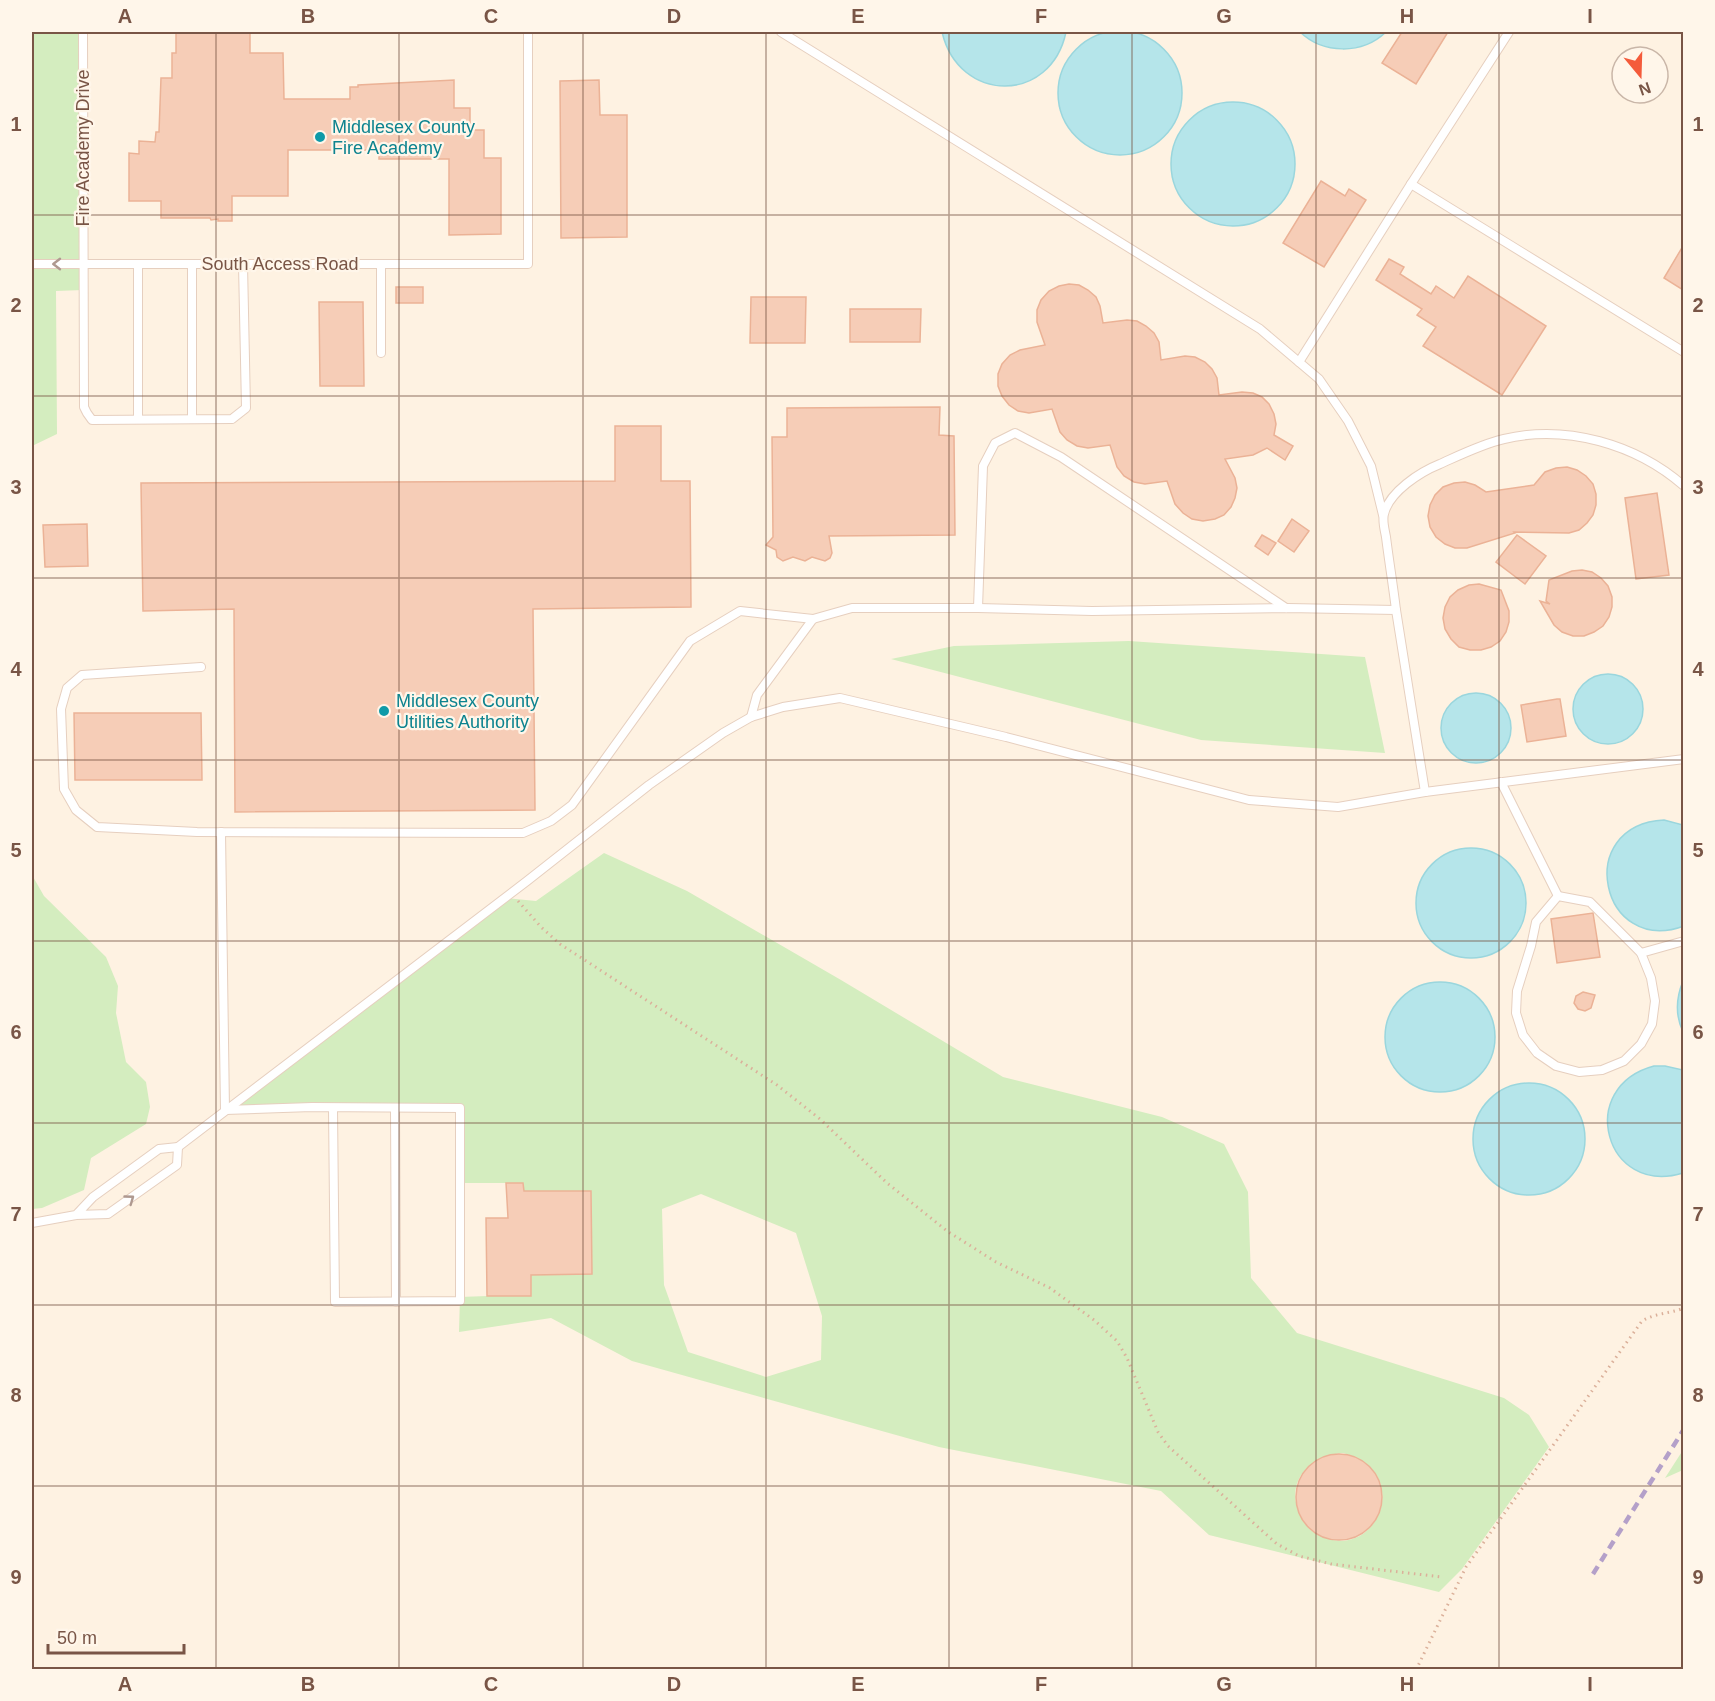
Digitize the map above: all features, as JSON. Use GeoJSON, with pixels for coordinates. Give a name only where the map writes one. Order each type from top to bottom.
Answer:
{"type":"FeatureCollection","features":[{"type":"Feature","properties":{"kind":"lane","name":"Fire Academy Drive"},"geometry":{"type":"LineString","coordinates":[[83,32],[84,407],[92,420],[138,419]]}},
{"type":"Feature","properties":{"kind":"lane","name":"South Access Road"},"geometry":{"type":"LineString","coordinates":[[32,264],[528,264],[528,32]]}},
{"type":"Feature","properties":{"kind":"lane"},"geometry":{"type":"LineString","coordinates":[[781,32],[1260,329],[1319,379],[1348,421],[1371,466],[1383,515],[1425,792]]}},
{"type":"Feature","properties":{"kind":"lane"},"geometry":{"type":"LineString","coordinates":[[1299,362],[1509,32]]}},
{"type":"Feature","properties":{"kind":"lane"},"geometry":{"type":"LineString","coordinates":[[1411,184],[1683,352]]}},
{"type":"Feature","properties":{"kind":"lane"},"geometry":{"type":"LineString","coordinates":[[138,264],[138,419],[192,419],[232,418],[246,408],[243,264]]}},
{"type":"Feature","properties":{"kind":"lane"},"geometry":{"type":"LineString","coordinates":[[192,264],[192,419]]}},
{"type":"Feature","properties":{"kind":"lane"},"geometry":{"type":"LineString","coordinates":[[381,264],[381,353]]}},
{"type":"Feature","properties":{"kind":"lane"},"geometry":{"type":"LineString","coordinates":[[978,608],[983,466],[995,442],[1016,433],[1061,457],[1288,608]]}},
{"type":"Feature","properties":{"kind":"lane"},"geometry":{"type":"LineString","coordinates":[[1383,515],[1396,494],[1424,471],[1503,439],[1536,435],[1571,436],[1612,444],[1646,460],[1683,486]]}},
{"type":"Feature","properties":{"kind":"lane"},"geometry":{"type":"LineString","coordinates":[[201,667],[82,675],[67,688],[61,709],[64,789],[76,810],[97,827],[221,832],[523,833],[551,821],[572,804],[690,641],[740,611],[813,619],[852,608],[1092,611],[1288,608],[1396,610]]}},
{"type":"Feature","properties":{"kind":"lane"},"geometry":{"type":"LineString","coordinates":[[752,717],[757,695],[813,619]]}},
{"type":"Feature","properties":{"kind":"lane"},"geometry":{"type":"LineString","coordinates":[[76,1215],[101,1191],[159,1149],[178,1147],[649,785],[723,733],[752,717],[783,706],[840,698],[1006,737],[1248,801],[1338,807],[1425,792],[1683,759]]}},
{"type":"Feature","properties":{"kind":"lane"},"geometry":{"type":"LineString","coordinates":[[1501,782],[1558,896]]}},
{"type":"Feature","properties":{"kind":"lane"},"geometry":{"type":"LineString","coordinates":[[221,832],[225,1110]]}},
{"type":"Feature","properties":{"kind":"lane"},"geometry":{"type":"LineString","coordinates":[[1558,896],[1590,902],[1641,953],[1651,978],[1655,1000],[1652,1024],[1641,1044],[1624,1060],[1602,1070],[1579,1071],[1556,1066],[1537,1053],[1523,1035],[1516,1013],[1517,991],[1532,946],[1536,922],[1558,896]]}},
{"type":"Feature","properties":{"kind":"lane"},"geometry":{"type":"LineString","coordinates":[[1641,953],[1683,941]]}},
{"type":"Feature","properties":{"kind":"lane"},"geometry":{"type":"LineString","coordinates":[[225,1110],[312,1107],[460,1108],[460,1301],[335,1302],[333,1108]]}},
{"type":"Feature","properties":{"kind":"lane"},"geometry":{"type":"LineString","coordinates":[[395,1108],[396,1302]]}},
{"type":"Feature","properties":{"kind":"lane"},"geometry":{"type":"LineString","coordinates":[[32,1223],[76,1215],[108,1214],[177,1165],[178,1147]]}},
{"type":"Feature","properties":{"kind":"path"},"geometry":{"type":"LineString","coordinates":[[511,893],[533,919],[560,944],[777,1085],[820,1119],[887,1183],[947,1231],[996,1262],[1050,1288],[1094,1320],[1117,1341],[1127,1358],[1158,1432],[1168,1446],[1277,1544],[1299,1556],[1331,1564],[1442,1576]]}},
{"type":"Feature","properties":{"kind":"path"},"geometry":{"type":"LineString","coordinates":[[1416,1670],[1466,1567],[1642,1321],[1653,1314],[1675,1312],[1683,1308]]}},
{"type":"Feature","properties":{"kind":"green space"},"geometry":{"type":"Polygon","coordinates":[[[32,32],[83,32],[83,290],[56,291],[57,434],[32,446],[32,32]]]}},
{"type":"Feature","properties":{"kind":"green space"},"geometry":{"type":"Polygon","coordinates":[[[1129,641],[1365,657],[1385,753],[1201,740],[891,659],[954,646],[1129,641]]]}},
{"type":"Feature","properties":{"kind":"green space"},"geometry":{"type":"Polygon","coordinates":[[[604,853],[687,891],[1003,1077],[1162,1117],[1224,1144],[1248,1192],[1251,1278],[1297,1333],[1504,1398],[1529,1415],[1549,1447],[1462,1569],[1439,1592],[1209,1535],[1161,1491],[939,1447],[632,1361],[551,1318],[459,1332],[460,1297],[487,1296],[531,1275],[592,1274],[591,1191],[524,1191],[522,1183],[461,1183],[460,1109],[225,1110],[505,898],[536,901],[604,853]],[[701,1194],[662,1209],[664,1285],[688,1352],[766,1377],[821,1360],[822,1316],[796,1233],[701,1194]],[[1343,1453],[1330,1455],[1309,1466],[1297,1484],[1295,1495],[1297,1507],[1309,1529],[1324,1537],[1343,1541],[1359,1536],[1372,1526],[1380,1511],[1382,1494],[1378,1477],[1365,1463],[1343,1453]]]}},
{"type":"Feature","properties":{"kind":"green space"},"geometry":{"type":"Polygon","coordinates":[[[32,875],[44,896],[106,957],[118,986],[116,1013],[126,1062],[146,1082],[150,1107],[146,1124],[91,1158],[84,1190],[42,1208],[32,1209],[32,875]]]}},
{"type":"Feature","properties":{"kind":"green space"},"geometry":{"type":"Polygon","coordinates":[[[1683,1450],[1683,1470],[1665,1478],[1683,1450]]]}},
{"type":"Feature","properties":{"kind":"water"},"geometry":{"type":"Polygon","coordinates":[[[1120,31],[1144,36],[1164,49],[1177,69],[1182,93],[1177,117],[1164,137],[1144,150],[1120,155],[1096,150],[1076,137],[1063,117],[1058,93],[1063,69],[1076,49],[1096,36],[1120,31]]]}},
{"type":"Feature","properties":{"kind":"water"},"geometry":{"type":"Polygon","coordinates":[[[942,32],[1066,32],[1057,56],[1043,72],[1025,83],[1005,86],[985,83],[966,72],[952,56],[942,32]]]}},
{"type":"Feature","properties":{"kind":"water"},"geometry":{"type":"Polygon","coordinates":[[[1300,32],[1386,32],[1366,45],[1343,49],[1320,45],[1300,32]]]}},
{"type":"Feature","properties":{"kind":"water"},"geometry":{"type":"Polygon","coordinates":[[[1233,102],[1257,107],[1277,120],[1290,140],[1295,164],[1290,188],[1277,208],[1257,221],[1233,226],[1209,221],[1189,208],[1176,188],[1171,164],[1176,140],[1189,120],[1209,107],[1233,102]]]}},
{"type":"Feature","properties":{"kind":"water"},"geometry":{"type":"Polygon","coordinates":[[[1608,674],[1621,677],[1633,684],[1640,696],[1643,709],[1640,722],[1633,734],[1621,741],[1608,744],[1595,741],[1583,734],[1576,722],[1573,709],[1576,696],[1583,684],[1595,677],[1608,674]]]}},
{"type":"Feature","properties":{"kind":"water"},"geometry":{"type":"Polygon","coordinates":[[[1476,693],[1489,696],[1501,703],[1508,715],[1511,728],[1508,741],[1501,753],[1489,760],[1476,763],[1463,760],[1451,753],[1444,741],[1441,728],[1444,715],[1451,703],[1463,696],[1476,693]]]}},
{"type":"Feature","properties":{"kind":"water"},"geometry":{"type":"Polygon","coordinates":[[[1664,820],[1683,825],[1684,926],[1656,931],[1633,923],[1617,907],[1608,887],[1608,864],[1617,843],[1635,827],[1664,820]]]}},
{"type":"Feature","properties":{"kind":"water"},"geometry":{"type":"Polygon","coordinates":[[[1471,848],[1492,852],[1510,864],[1522,882],[1526,903],[1522,924],[1510,942],[1492,954],[1471,958],[1450,954],[1432,942],[1420,924],[1416,903],[1420,882],[1432,864],[1450,852],[1471,848]]]}},
{"type":"Feature","properties":{"kind":"water"},"geometry":{"type":"Polygon","coordinates":[[[1683,981],[1683,1032],[1677,1006],[1683,981]]]}},
{"type":"Feature","properties":{"kind":"water"},"geometry":{"type":"Polygon","coordinates":[[[1440,982],[1461,986],[1479,998],[1491,1016],[1495,1037],[1491,1058],[1479,1076],[1461,1088],[1440,1092],[1419,1088],[1401,1076],[1389,1058],[1385,1037],[1389,1016],[1401,998],[1419,986],[1440,982]]]}},
{"type":"Feature","properties":{"kind":"water"},"geometry":{"type":"Polygon","coordinates":[[[1654,1066],[1683,1070],[1683,1173],[1656,1176],[1634,1169],[1619,1155],[1610,1136],[1608,1115],[1614,1095],[1629,1078],[1654,1066]]]}},
{"type":"Feature","properties":{"kind":"water"},"geometry":{"type":"Polygon","coordinates":[[[1529,1083],[1550,1088],[1568,1100],[1580,1118],[1585,1139],[1580,1160],[1568,1178],[1550,1190],[1529,1195],[1508,1190],[1490,1178],[1478,1160],[1473,1139],[1478,1118],[1490,1100],[1508,1088],[1529,1083]]]}},
{"type":"Feature","properties":{"kind":"building","name":"Middlesex County Fire Academy"},"geometry":{"type":"Polygon","coordinates":[[[176,32],[250,33],[250,53],[283,53],[284,99],[350,99],[350,87],[358,87],[358,85],[454,80],[454,108],[470,108],[470,130],[484,130],[484,158],[501,158],[501,234],[449,235],[449,159],[379,159],[379,150],[288,150],[288,196],[232,196],[232,221],[218,221],[218,219],[211,220],[210,218],[161,218],[161,201],[129,201],[129,153],[139,154],[139,141],[155,142],[156,132],[159,132],[161,78],[172,78],[172,53],[176,53],[176,32]]]}},
{"type":"Feature","properties":{"kind":"building"},"geometry":{"type":"Polygon","coordinates":[[[1402,32],[1448,32],[1416,84],[1382,63],[1402,32]]]}},
{"type":"Feature","properties":{"kind":"building"},"geometry":{"type":"Polygon","coordinates":[[[599,80],[600,115],[627,115],[627,237],[561,238],[560,81],[599,80]]]}},
{"type":"Feature","properties":{"kind":"building"},"geometry":{"type":"Polygon","coordinates":[[[1321,181],[1345,196],[1349,189],[1366,200],[1324,267],[1283,243],[1321,181]]]}},
{"type":"Feature","properties":{"kind":"building"},"geometry":{"type":"Polygon","coordinates":[[[1683,246],[1683,290],[1664,278],[1683,246]]]}},
{"type":"Feature","properties":{"kind":"building"},"geometry":{"type":"Polygon","coordinates":[[[1389,259],[1404,267],[1400,274],[1431,294],[1436,286],[1454,298],[1468,276],[1546,326],[1502,395],[1423,346],[1436,327],[1417,315],[1422,309],[1376,280],[1389,259]]]}},
{"type":"Feature","properties":{"kind":"building"},"geometry":{"type":"Polygon","coordinates":[[[1069,284],[1079,285],[1096,297],[1103,323],[1127,320],[1137,321],[1146,326],[1159,342],[1161,360],[1185,356],[1195,357],[1205,362],[1217,378],[1219,395],[1242,392],[1262,397],[1274,414],[1276,424],[1274,435],[1293,446],[1285,460],[1267,448],[1253,455],[1225,459],[1235,478],[1237,488],[1231,507],[1224,515],[1215,519],[1203,521],[1192,519],[1175,504],[1167,481],[1145,484],[1134,482],[1124,476],[1117,467],[1110,445],[1088,448],[1077,446],[1060,432],[1052,409],[1029,413],[1018,411],[1009,405],[998,386],[998,374],[1002,364],[1010,355],[1020,350],[1045,345],[1037,322],[1037,310],[1041,300],[1049,291],[1069,284]]]}},
{"type":"Feature","properties":{"kind":"building"},"geometry":{"type":"Polygon","coordinates":[[[396,287],[423,287],[423,303],[396,303],[396,287]]]}},
{"type":"Feature","properties":{"kind":"building"},"geometry":{"type":"Polygon","coordinates":[[[751,297],[806,297],[805,343],[750,343],[751,297]]]}},
{"type":"Feature","properties":{"kind":"building"},"geometry":{"type":"Polygon","coordinates":[[[319,302],[363,302],[364,386],[320,386],[319,302]]]}},
{"type":"Feature","properties":{"kind":"building"},"geometry":{"type":"Polygon","coordinates":[[[850,309],[921,309],[920,342],[850,342],[850,309]]]}},
{"type":"Feature","properties":{"kind":"building"},"geometry":{"type":"Polygon","coordinates":[[[940,407],[939,435],[954,436],[955,535],[829,536],[832,553],[825,561],[812,557],[805,561],[793,557],[783,561],[777,557],[776,550],[766,545],[773,537],[772,437],[787,437],[787,408],[940,407]]]}},
{"type":"Feature","properties":{"kind":"building","name":"Middlesex County Utilities Authority"},"geometry":{"type":"Polygon","coordinates":[[[615,426],[661,426],[661,481],[690,481],[691,607],[533,609],[535,810],[235,812],[234,609],[143,611],[141,483],[615,481],[615,426]]]}},
{"type":"Feature","properties":{"kind":"building"},"geometry":{"type":"Polygon","coordinates":[[[1567,467],[1586,476],[1593,484],[1596,494],[1593,515],[1579,530],[1569,533],[1514,532],[1467,548],[1455,548],[1436,537],[1430,527],[1428,516],[1430,505],[1435,495],[1443,487],[1465,482],[1486,492],[1534,485],[1545,472],[1567,467]]]}},
{"type":"Feature","properties":{"kind":"building"},"geometry":{"type":"Polygon","coordinates":[[[1657,493],[1669,575],[1636,579],[1625,498],[1657,493]]]}},
{"type":"Feature","properties":{"kind":"building"},"geometry":{"type":"Polygon","coordinates":[[[1292,519],[1309,531],[1294,552],[1278,541],[1292,519]]]}},
{"type":"Feature","properties":{"kind":"building"},"geometry":{"type":"Polygon","coordinates":[[[87,524],[88,566],[45,567],[43,525],[87,524]]]}},
{"type":"Feature","properties":{"kind":"building"},"geometry":{"type":"Polygon","coordinates":[[[1262,535],[1276,543],[1268,555],[1255,546],[1262,535]]]}},
{"type":"Feature","properties":{"kind":"building"},"geometry":{"type":"Polygon","coordinates":[[[1517,535],[1546,556],[1525,584],[1496,562],[1517,535]]]}},
{"type":"Feature","properties":{"kind":"building"},"geometry":{"type":"Polygon","coordinates":[[[1572,571],[1592,572],[1608,586],[1612,597],[1612,607],[1603,626],[1584,636],[1573,636],[1562,632],[1554,625],[1540,601],[1550,604],[1546,601],[1549,580],[1572,571]]]}},
{"type":"Feature","properties":{"kind":"building"},"geometry":{"type":"Polygon","coordinates":[[[1479,584],[1501,590],[1509,611],[1509,622],[1500,641],[1481,650],[1470,650],[1459,647],[1451,639],[1445,629],[1443,618],[1450,597],[1469,585],[1479,584]]]}},
{"type":"Feature","properties":{"kind":"building"},"geometry":{"type":"Polygon","coordinates":[[[1560,699],[1566,736],[1527,742],[1521,705],[1560,699]]]}},
{"type":"Feature","properties":{"kind":"building"},"geometry":{"type":"Polygon","coordinates":[[[74,713],[201,713],[202,780],[75,780],[74,713]]]}},
{"type":"Feature","properties":{"kind":"building"},"geometry":{"type":"Polygon","coordinates":[[[1593,913],[1600,957],[1557,963],[1551,919],[1593,913]]]}},
{"type":"Feature","properties":{"kind":"building"},"geometry":{"type":"Polygon","coordinates":[[[1583,992],[1595,995],[1591,1008],[1585,1011],[1578,1009],[1574,1003],[1576,996],[1583,992]]]}},
{"type":"Feature","properties":{"kind":"building"},"geometry":{"type":"Polygon","coordinates":[[[506,1183],[523,1183],[524,1191],[591,1191],[592,1274],[531,1275],[531,1296],[487,1296],[486,1218],[508,1218],[506,1183]]]}},
{"type":"Feature","properties":{"kind":"building"},"geometry":{"type":"Polygon","coordinates":[[[1331,1454],[1347,1454],[1370,1466],[1379,1480],[1382,1497],[1379,1514],[1370,1528],[1347,1540],[1331,1540],[1315,1533],[1303,1521],[1296,1505],[1296,1489],[1303,1473],[1315,1461],[1331,1454]]]}},
{"type":"Feature","properties":{"kind":"railway"},"geometry":{"type":"LineString","coordinates":[[1593,1574],[1684,1429]]}},
{"type":"Feature","properties":{"kind":"place","name":"Middlesex County Fire Academy"},"geometry":{"type":"Point","coordinates":[320,137]}},
{"type":"Feature","properties":{"kind":"place","name":"Middlesex County Utilities Authority"},"geometry":{"type":"Point","coordinates":[384,711]}}]}
